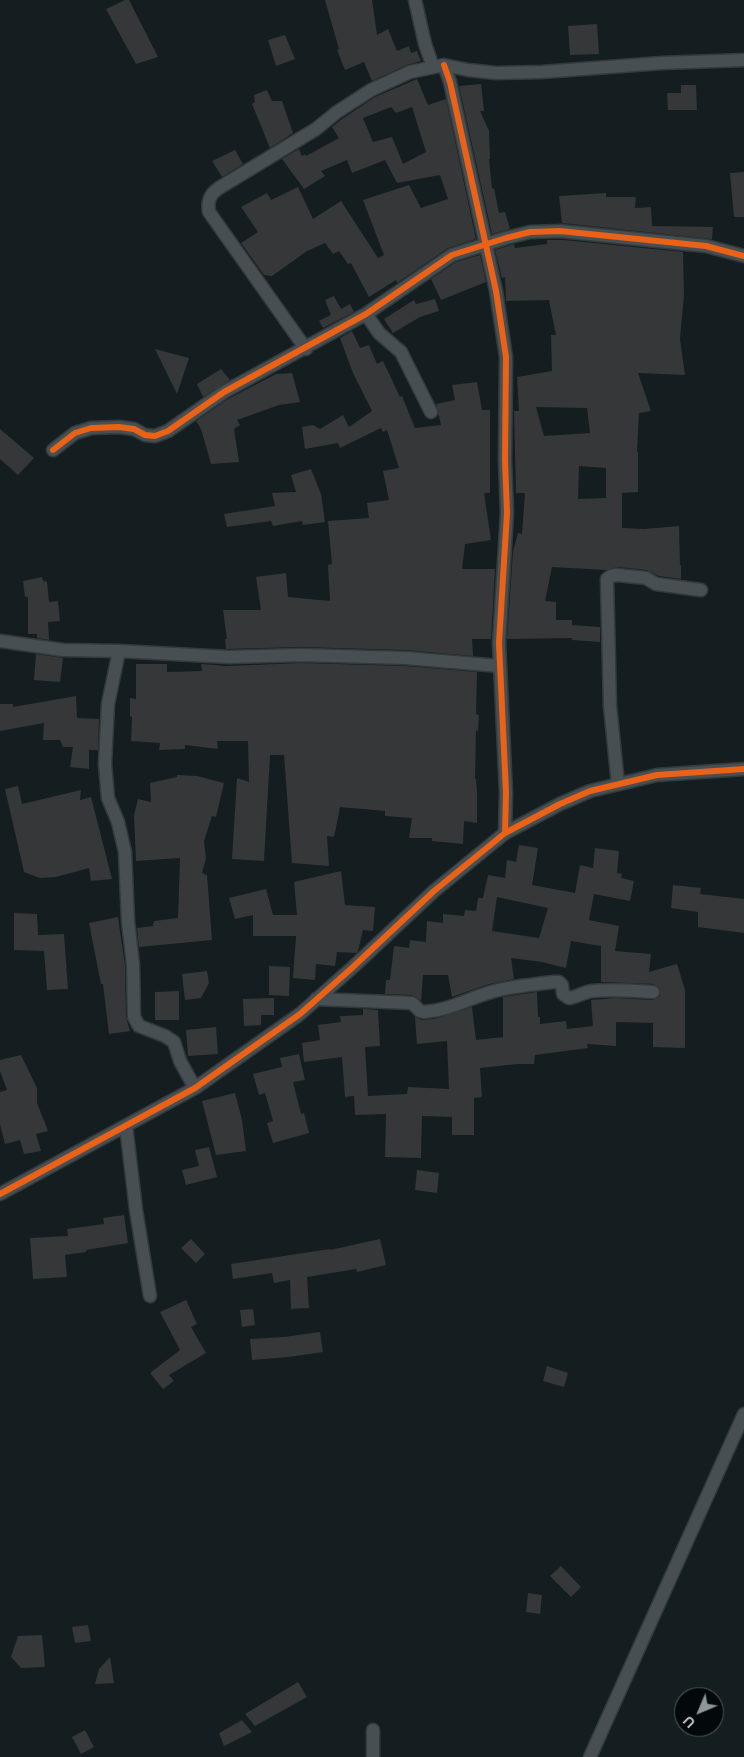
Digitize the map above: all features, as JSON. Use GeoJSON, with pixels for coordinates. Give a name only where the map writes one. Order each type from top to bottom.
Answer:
{"type":"FeatureCollection","features":[{"type":"Feature","properties":{"kind":"street"},"geometry":{"type":"LineString","coordinates":[[415,0],[425,44],[450,82],[496,291],[506,357],[505,460],[507,513],[500,602],[499,666],[506,793],[505,833]]}},
{"type":"Feature","properties":{"kind":"street"},"geometry":{"type":"LineString","coordinates":[[306,348],[209,212],[207,204],[212,193],[219,188],[316,129],[337,112],[371,90],[410,72],[438,66],[496,73],[744,60]]}},
{"type":"Feature","properties":{"kind":"street"},"geometry":{"type":"LineString","coordinates":[[53,450],[75,433],[91,428],[119,427],[134,429],[145,435],[155,436],[168,431],[224,392],[366,314],[452,255],[530,232],[560,231],[706,246],[744,256]]}},
{"type":"Feature","properties":{"kind":"street"},"geometry":{"type":"LineString","coordinates":[[366,314],[379,333],[401,352],[431,412]]}},
{"type":"Feature","properties":{"kind":"street"},"geometry":{"type":"LineString","coordinates":[[618,784],[610,706],[608,579],[611,576],[617,575],[646,578],[656,584],[701,590]]}},
{"type":"Feature","properties":{"kind":"street"},"geometry":{"type":"LineString","coordinates":[[0,641],[63,650],[229,657],[300,655],[406,658],[499,666]]}},
{"type":"Feature","properties":{"kind":"street"},"geometry":{"type":"LineString","coordinates":[[119,651],[108,704],[105,764],[108,798],[118,822],[125,852],[128,921],[133,964],[134,1016],[138,1026],[165,1036],[174,1042],[180,1061],[194,1088]]}},
{"type":"Feature","properties":{"kind":"street"},"geometry":{"type":"LineString","coordinates":[[0,1194],[194,1088],[300,1014],[434,891],[505,833],[560,804],[590,791],[657,775],[744,769]]}},
{"type":"Feature","properties":{"kind":"street"},"geometry":{"type":"LineString","coordinates":[[316,1000],[412,1003],[420,1011],[424,1012],[456,1006],[490,992],[553,982],[559,982],[562,985],[564,994],[569,998],[580,996],[590,991],[653,992]]}},
{"type":"Feature","properties":{"kind":"street"},"geometry":{"type":"LineString","coordinates":[[126,1126],[136,1210],[150,1296]]}},
{"type":"Feature","properties":{"kind":"street"},"geometry":{"type":"LineString","coordinates":[[590,1757],[744,1414]]}},
{"type":"Feature","properties":{"kind":"street"},"geometry":{"type":"LineString","coordinates":[[372,1730],[373,1757]]}},
{"type":"Feature","properties":{"kind":"building"},"geometry":{"type":"Polygon","coordinates":[[[129,0],[158,57],[136,64],[106,9],[129,0]]]}},
{"type":"Feature","properties":{"kind":"building"},"geometry":{"type":"Polygon","coordinates":[[[325,0],[372,0],[377,35],[388,29],[397,51],[409,46],[411,53],[417,51],[421,61],[407,65],[372,81],[364,62],[345,70],[337,50],[339,49],[325,0]]]}},
{"type":"Feature","properties":{"kind":"building"},"geometry":{"type":"Polygon","coordinates":[[[597,24],[599,54],[570,55],[568,26],[597,24]]]}},
{"type":"Feature","properties":{"kind":"building"},"geometry":{"type":"Polygon","coordinates":[[[285,35],[295,59],[276,66],[268,40],[285,35]]]}},
{"type":"Feature","properties":{"kind":"building"},"geometry":{"type":"Polygon","coordinates":[[[417,79],[428,105],[446,99],[476,239],[448,248],[397,283],[396,280],[369,297],[351,263],[348,264],[339,251],[333,254],[325,243],[307,251],[272,276],[264,275],[241,243],[258,232],[241,207],[267,193],[271,200],[298,187],[313,219],[341,201],[378,258],[384,255],[363,200],[409,185],[421,208],[448,199],[440,175],[397,183],[385,160],[352,173],[347,160],[321,171],[325,176],[304,189],[282,159],[299,149],[302,156],[305,154],[306,156],[339,138],[332,127],[375,97],[417,79]],[[391,107],[363,118],[373,142],[392,137],[403,164],[426,152],[412,107],[396,113],[391,107]]]}},
{"type":"Feature","properties":{"kind":"building"},"geometry":{"type":"Polygon","coordinates":[[[481,84],[484,111],[480,111],[489,131],[492,189],[494,188],[499,213],[505,212],[510,229],[492,234],[459,86],[481,84]]]}},
{"type":"Feature","properties":{"kind":"building"},"geometry":{"type":"Polygon","coordinates":[[[681,85],[696,85],[697,110],[668,110],[667,93],[681,93],[681,85]]]}},
{"type":"Feature","properties":{"kind":"building"},"geometry":{"type":"Polygon","coordinates":[[[267,90],[272,101],[282,101],[293,133],[270,148],[252,104],[255,102],[254,95],[267,90]]]}},
{"type":"Feature","properties":{"kind":"building"},"geometry":{"type":"Polygon","coordinates":[[[235,150],[243,164],[222,177],[212,161],[235,150]]]}},
{"type":"Feature","properties":{"kind":"building"},"geometry":{"type":"Polygon","coordinates":[[[744,172],[744,217],[734,217],[730,173],[744,172]]]}},
{"type":"Feature","properties":{"kind":"building"},"geometry":{"type":"Polygon","coordinates":[[[606,193],[606,197],[636,197],[635,208],[651,207],[652,226],[713,227],[712,239],[562,223],[559,196],[606,193]]]}},
{"type":"Feature","properties":{"kind":"building"},"geometry":{"type":"Polygon","coordinates":[[[547,240],[564,240],[683,252],[684,295],[680,339],[685,375],[638,373],[651,411],[639,413],[637,452],[638,492],[622,493],[622,528],[644,529],[679,526],[681,579],[659,576],[647,570],[618,567],[606,570],[552,567],[545,601],[556,602],[556,620],[572,620],[572,625],[600,627],[600,642],[572,640],[572,638],[507,639],[513,551],[518,533],[522,534],[525,493],[516,493],[514,411],[519,411],[517,377],[552,371],[551,335],[556,335],[549,300],[506,301],[505,277],[502,278],[495,250],[514,244],[515,248],[547,244],[547,240]],[[536,407],[544,436],[590,433],[587,408],[536,407]],[[579,466],[578,499],[606,498],[606,468],[579,466]]]}},
{"type":"Feature","properties":{"kind":"building"},"geometry":{"type":"Polygon","coordinates":[[[480,255],[486,282],[441,300],[431,279],[456,262],[480,255]]]}},
{"type":"Feature","properties":{"kind":"building"},"geometry":{"type":"Polygon","coordinates":[[[334,296],[341,309],[350,304],[354,312],[323,328],[319,321],[331,315],[325,300],[334,296]]]}},
{"type":"Feature","properties":{"kind":"building"},"geometry":{"type":"Polygon","coordinates":[[[435,299],[439,311],[420,317],[393,333],[384,319],[414,300],[416,304],[435,299]]]}},
{"type":"Feature","properties":{"kind":"building"},"geometry":{"type":"Polygon","coordinates":[[[352,331],[360,348],[369,345],[377,364],[383,361],[400,397],[402,396],[415,428],[441,425],[436,404],[455,400],[452,385],[477,382],[482,410],[490,410],[490,493],[484,493],[491,540],[465,544],[462,569],[495,569],[491,639],[472,639],[473,656],[406,650],[301,647],[226,649],[225,639],[227,639],[223,610],[261,610],[256,577],[286,573],[288,597],[330,601],[328,565],[332,564],[328,521],[369,518],[367,503],[389,500],[383,471],[399,468],[387,430],[383,432],[381,428],[340,448],[338,443],[305,449],[302,427],[313,425],[320,429],[343,415],[349,427],[372,411],[353,373],[340,338],[352,331]]]}},
{"type":"Feature","properties":{"kind":"building"},"geometry":{"type":"Polygon","coordinates":[[[155,349],[189,358],[177,394],[155,349]]]}},
{"type":"Feature","properties":{"kind":"building"},"geometry":{"type":"Polygon","coordinates":[[[221,369],[230,380],[203,397],[197,384],[221,369]]]}},
{"type":"Feature","properties":{"kind":"building"},"geometry":{"type":"Polygon","coordinates":[[[292,373],[300,402],[279,405],[237,420],[240,425],[234,429],[239,462],[211,464],[201,429],[196,421],[228,399],[276,374],[292,373]]]}},
{"type":"Feature","properties":{"kind":"building"},"geometry":{"type":"Polygon","coordinates":[[[0,429],[34,458],[18,475],[0,459],[0,429]]]}},
{"type":"Feature","properties":{"kind":"building"},"geometry":{"type":"Polygon","coordinates":[[[311,469],[321,494],[325,522],[303,525],[302,521],[273,526],[271,521],[227,527],[224,514],[275,506],[272,493],[296,492],[291,475],[311,469]]]}},
{"type":"Feature","properties":{"kind":"building"},"geometry":{"type":"Polygon","coordinates":[[[42,577],[43,581],[47,582],[49,602],[58,601],[60,621],[48,622],[49,640],[37,638],[37,634],[28,634],[28,597],[25,597],[23,581],[42,577]]]}},
{"type":"Feature","properties":{"kind":"building"},"geometry":{"type":"Polygon","coordinates":[[[36,654],[63,658],[60,682],[34,680],[36,654]]]}},
{"type":"Feature","properties":{"kind":"building"},"geometry":{"type":"Polygon","coordinates":[[[301,663],[406,666],[477,672],[476,714],[479,715],[478,731],[476,730],[475,779],[477,823],[464,821],[463,844],[432,841],[432,838],[409,838],[412,818],[385,816],[385,811],[340,807],[334,837],[327,836],[329,866],[292,863],[284,755],[270,755],[264,861],[232,859],[237,778],[249,782],[248,741],[217,741],[218,749],[185,745],[185,749],[159,750],[160,743],[131,741],[132,717],[130,716],[130,698],[136,699],[136,664],[167,664],[167,672],[202,671],[201,664],[227,666],[301,663]]]}},
{"type":"Feature","properties":{"kind":"building"},"geometry":{"type":"Polygon","coordinates":[[[76,696],[77,718],[99,719],[98,750],[89,750],[89,769],[70,767],[73,747],[63,747],[60,740],[43,740],[44,723],[0,731],[0,704],[13,704],[13,707],[76,696]]]}},
{"type":"Feature","properties":{"kind":"building"},"geometry":{"type":"Polygon","coordinates":[[[177,775],[197,776],[224,783],[216,817],[212,816],[204,841],[206,858],[202,873],[207,875],[212,940],[139,947],[137,928],[153,926],[154,921],[178,918],[180,858],[136,861],[134,815],[138,799],[151,802],[150,783],[177,777],[177,775]]]}},
{"type":"Feature","properties":{"kind":"building"},"geometry":{"type":"Polygon","coordinates":[[[18,786],[22,804],[81,790],[80,800],[91,797],[112,879],[91,881],[89,868],[56,877],[40,878],[24,872],[5,789],[18,786]]]}},
{"type":"Feature","properties":{"kind":"building"},"geometry":{"type":"Polygon","coordinates":[[[519,845],[538,848],[532,885],[575,893],[580,865],[593,868],[595,848],[619,851],[617,873],[622,874],[621,878],[634,881],[630,901],[594,894],[589,920],[619,926],[615,951],[651,954],[649,972],[677,964],[685,990],[685,1048],[653,1047],[653,1023],[616,1022],[616,1046],[587,1044],[588,1048],[535,1055],[534,1064],[480,1068],[482,1097],[474,1098],[474,1135],[452,1135],[452,1117],[422,1116],[421,1158],[385,1157],[386,1114],[355,1115],[354,1096],[345,1097],[342,1057],[304,1062],[302,1043],[320,1040],[318,1025],[341,1022],[340,1016],[363,1015],[363,1009],[378,1010],[380,1046],[365,1047],[368,1096],[407,1094],[408,1087],[449,1089],[447,1041],[417,1044],[415,1017],[422,1020],[434,1019],[472,1007],[476,1040],[503,1037],[503,997],[537,992],[540,1024],[566,1021],[567,1029],[593,1026],[591,1000],[615,998],[653,1000],[660,996],[660,989],[654,984],[601,982],[601,946],[571,941],[566,968],[542,962],[511,958],[514,979],[489,984],[452,997],[448,975],[423,975],[421,1001],[412,995],[385,994],[386,980],[390,980],[394,946],[409,948],[410,940],[426,942],[427,921],[443,923],[443,914],[464,916],[465,910],[476,911],[478,898],[483,898],[488,875],[505,878],[507,860],[516,862],[519,845]],[[497,897],[492,931],[539,938],[548,908],[497,897]]]}},
{"type":"Feature","properties":{"kind":"building"},"geometry":{"type":"Polygon","coordinates":[[[341,871],[345,905],[375,907],[373,931],[363,930],[356,953],[337,952],[335,966],[316,964],[315,980],[293,978],[296,936],[253,936],[253,915],[235,919],[229,898],[266,889],[273,915],[297,915],[294,882],[341,871]]]}},
{"type":"Feature","properties":{"kind":"building"},"geometry":{"type":"Polygon","coordinates":[[[673,885],[701,888],[700,894],[744,899],[744,933],[698,927],[698,912],[671,908],[673,885]]]}},
{"type":"Feature","properties":{"kind":"building"},"geometry":{"type":"Polygon","coordinates":[[[14,913],[37,914],[38,935],[64,934],[68,989],[47,990],[44,951],[14,950],[14,913]]]}},
{"type":"Feature","properties":{"kind":"building"},"geometry":{"type":"Polygon","coordinates":[[[118,917],[125,966],[126,1017],[130,1031],[109,1034],[103,984],[101,984],[89,923],[118,917]]]}},
{"type":"Feature","properties":{"kind":"building"},"geometry":{"type":"Polygon","coordinates":[[[269,966],[290,967],[289,996],[269,995],[269,966]]]}},
{"type":"Feature","properties":{"kind":"building"},"geometry":{"type":"Polygon","coordinates":[[[207,971],[209,983],[201,998],[185,1000],[182,974],[207,971]]]}},
{"type":"Feature","properties":{"kind":"building"},"geometry":{"type":"Polygon","coordinates":[[[179,991],[179,1020],[155,1020],[155,992],[179,991]]]}},
{"type":"Feature","properties":{"kind":"building"},"geometry":{"type":"Polygon","coordinates":[[[274,998],[274,1015],[261,1015],[261,1025],[244,1026],[243,999],[274,998]]]}},
{"type":"Feature","properties":{"kind":"building"},"geometry":{"type":"Polygon","coordinates":[[[216,1027],[218,1054],[188,1056],[186,1030],[216,1027]]]}},
{"type":"Feature","properties":{"kind":"building"},"geometry":{"type":"Polygon","coordinates":[[[299,1054],[305,1080],[293,1082],[301,1114],[304,1113],[309,1133],[273,1143],[267,1123],[273,1121],[265,1093],[259,1095],[253,1074],[282,1067],[280,1058],[299,1054]]]}},
{"type":"Feature","properties":{"kind":"building"},"geometry":{"type":"Polygon","coordinates":[[[21,1055],[37,1088],[37,1103],[48,1131],[36,1134],[41,1151],[24,1154],[20,1140],[5,1144],[0,1124],[0,1092],[7,1090],[0,1071],[0,1060],[21,1055]]]}},
{"type":"Feature","properties":{"kind":"building"},"geometry":{"type":"Polygon","coordinates":[[[235,1093],[242,1120],[246,1151],[216,1155],[202,1101],[235,1093]]]}},
{"type":"Feature","properties":{"kind":"building"},"geometry":{"type":"Polygon","coordinates":[[[209,1147],[217,1177],[186,1185],[182,1170],[199,1166],[195,1150],[209,1147]]]}},
{"type":"Feature","properties":{"kind":"building"},"geometry":{"type":"Polygon","coordinates":[[[417,1170],[439,1173],[437,1193],[415,1190],[417,1170]]]}},
{"type":"Feature","properties":{"kind":"building"},"geometry":{"type":"Polygon","coordinates":[[[124,1215],[128,1243],[65,1255],[67,1277],[33,1279],[30,1238],[68,1236],[67,1229],[104,1224],[103,1218],[124,1215]]]}},
{"type":"Feature","properties":{"kind":"building"},"geometry":{"type":"Polygon","coordinates":[[[191,1239],[205,1254],[196,1263],[181,1248],[191,1239]]]}},
{"type":"Feature","properties":{"kind":"building"},"geometry":{"type":"Polygon","coordinates":[[[380,1239],[386,1265],[357,1272],[356,1269],[307,1277],[309,1308],[291,1309],[290,1280],[274,1283],[272,1273],[233,1279],[231,1264],[330,1250],[380,1239]]]}},
{"type":"Feature","properties":{"kind":"building"},"geometry":{"type":"Polygon","coordinates":[[[186,1300],[197,1324],[191,1327],[206,1353],[169,1375],[174,1381],[163,1389],[150,1373],[180,1350],[160,1312],[186,1300]]]}},
{"type":"Feature","properties":{"kind":"building"},"geometry":{"type":"Polygon","coordinates":[[[253,1309],[255,1325],[242,1327],[240,1310],[253,1309]]]}},
{"type":"Feature","properties":{"kind":"building"},"geometry":{"type":"Polygon","coordinates":[[[320,1332],[323,1352],[252,1360],[250,1339],[320,1332]]]}},
{"type":"Feature","properties":{"kind":"building"},"geometry":{"type":"Polygon","coordinates":[[[547,1366],[568,1373],[564,1387],[543,1381],[547,1366]]]}},
{"type":"Feature","properties":{"kind":"building"},"geometry":{"type":"Polygon","coordinates":[[[561,1566],[581,1587],[571,1597],[550,1576],[561,1566]]]}},
{"type":"Feature","properties":{"kind":"building"},"geometry":{"type":"Polygon","coordinates":[[[528,1593],[542,1595],[540,1614],[526,1612],[528,1593]]]}},
{"type":"Feature","properties":{"kind":"building"},"geometry":{"type":"Polygon","coordinates":[[[88,1625],[91,1641],[75,1643],[72,1627],[88,1625]]]}},
{"type":"Feature","properties":{"kind":"building"},"geometry":{"type":"Polygon","coordinates":[[[42,1635],[45,1667],[21,1668],[11,1657],[18,1636],[42,1635]]]}},
{"type":"Feature","properties":{"kind":"building"},"geometry":{"type":"Polygon","coordinates":[[[110,1657],[114,1683],[95,1684],[99,1669],[110,1657]]]}},
{"type":"Feature","properties":{"kind":"building"},"geometry":{"type":"Polygon","coordinates":[[[298,1682],[307,1697],[255,1726],[245,1714],[298,1682]]]}},
{"type":"Feature","properties":{"kind":"building"},"geometry":{"type":"Polygon","coordinates":[[[242,1720],[252,1732],[224,1746],[219,1733],[242,1720]]]}},
{"type":"Feature","properties":{"kind":"building"},"geometry":{"type":"Polygon","coordinates":[[[85,1730],[94,1747],[81,1754],[72,1737],[85,1730]]]}},
{"type":"Feature","properties":{"kind":"cycle path"},"geometry":{"type":"LineString","coordinates":[[444,65],[450,82],[496,291],[506,357],[505,460],[507,513],[499,643],[506,793],[505,833]]}},
{"type":"Feature","properties":{"kind":"cycle path"},"geometry":{"type":"LineString","coordinates":[[53,450],[75,433],[91,428],[119,427],[134,429],[145,435],[155,436],[168,431],[224,392],[366,314],[452,255],[506,238],[530,232],[560,231],[706,246],[744,256]]}},
{"type":"Feature","properties":{"kind":"cycle path"},"geometry":{"type":"LineString","coordinates":[[0,1194],[195,1088],[300,1014],[434,891],[505,833],[560,804],[590,791],[657,775],[744,769]]}}]}
